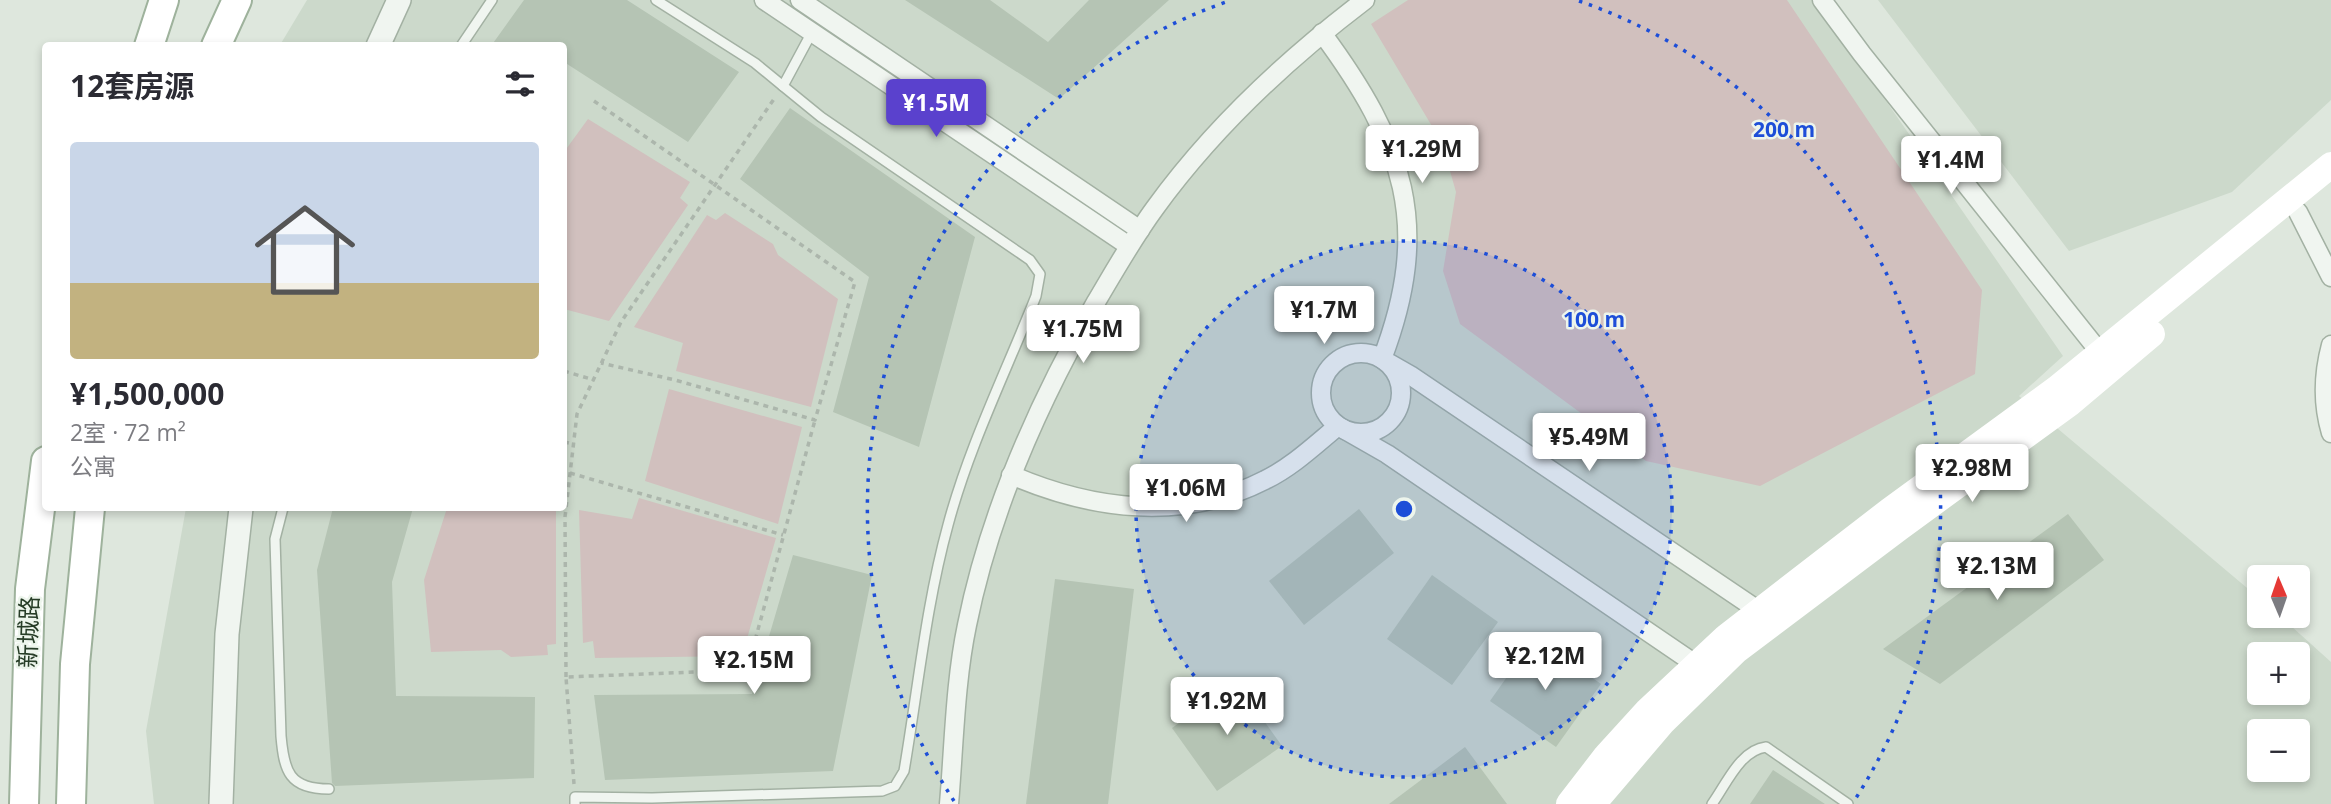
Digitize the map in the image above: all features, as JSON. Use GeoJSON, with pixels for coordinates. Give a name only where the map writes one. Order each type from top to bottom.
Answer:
{"type":"FeatureCollection","features":[{"type":"Feature","properties":{"kind":"main road"},"geometry":{"type":"LineString","coordinates":[[150,42],[164,0]]}},
{"type":"Feature","properties":{"kind":"main road"},"geometry":{"type":"LineString","coordinates":[[218,42],[237,0]]}},
{"type":"Feature","properties":{"kind":"main road"},"geometry":{"type":"LineString","coordinates":[[1569,804],[1631,729],[1766,616],[2069,404],[2106,360],[2331,165]]}},
{"type":"Feature","properties":{"kind":"main road"},"geometry":{"type":"LineString","coordinates":[[2106,360],[2331,185]]}},
{"type":"Feature","properties":{"kind":"main road","name":"新城路"},"geometry":{"type":"LineString","coordinates":[[24,804],[30,589],[42,493]]}},
{"type":"Feature","properties":{"kind":"main road","name":"新城路"},"geometry":{"type":"LineString","coordinates":[[71,804],[75,664],[90,511]]}},
{"type":"Feature","properties":{"kind":"main road"},"geometry":{"type":"LineString","coordinates":[[1593,804],[1703,670]]}},
{"type":"Feature","properties":{"kind":"street"},"geometry":{"type":"LineString","coordinates":[[380,42],[400,0]]}},
{"type":"Feature","properties":{"kind":"street"},"geometry":{"type":"LineString","coordinates":[[764,0],[1129,246]]}},
{"type":"Feature","properties":{"kind":"street"},"geometry":{"type":"LineString","coordinates":[[800,0],[1140,230]]}},
{"type":"Feature","properties":{"kind":"street"},"geometry":{"type":"LineString","coordinates":[[949,804],[966,628],[988,540],[1011,475],[1047,392],[1129,246],[1172,187],[1239,110],[1276,73],[1365,0]]}},
{"type":"Feature","properties":{"kind":"street"},"geometry":{"type":"LineString","coordinates":[[1822,0],[2106,360]]}},
{"type":"Feature","properties":{"kind":"street"},"geometry":{"type":"LineString","coordinates":[[1322,33],[1370,103],[1383,128],[1401,177],[1408,246],[1404,289],[1382,359]]}},
{"type":"Feature","properties":{"kind":"street"},"geometry":{"type":"LineString","coordinates":[[2298,212],[2331,277]]}},
{"type":"Feature","properties":{"kind":"street"},"geometry":{"type":"LineString","coordinates":[[2331,345],[2324,387],[2331,433]]}},
{"type":"Feature","properties":{"kind":"street"},"geometry":{"type":"LineString","coordinates":[[1703,670],[1387,454],[1338,426],[1323,407],[1322,382],[1328,371],[1336,362],[1359,353],[1382,359],[1410,375],[1766,616]]}},
{"type":"Feature","properties":{"kind":"street"},"geometry":{"type":"LineString","coordinates":[[1338,426],[1362,433],[1375,431],[1386,425],[1395,415],[1400,404],[1398,378],[1392,367],[1382,359]]}},
{"type":"Feature","properties":{"kind":"street"},"geometry":{"type":"LineString","coordinates":[[1011,475],[1040,488],[1105,505],[1132,508],[1170,507],[1206,502],[1238,493],[1268,479],[1338,426]]}},
{"type":"Feature","properties":{"kind":"street"},"geometry":{"type":"LineString","coordinates":[[221,804],[227,634],[241,511]]}},
{"type":"Feature","properties":{"kind":"lane"},"geometry":{"type":"LineString","coordinates":[[464,42],[492,0]]}},
{"type":"Feature","properties":{"kind":"lane"},"geometry":{"type":"LineString","coordinates":[[575,801],[882,790],[895,786],[904,771],[931,597],[948,523],[974,449],[1036,296],[1040,274],[1030,260],[821,117],[755,63],[656,0]]}},
{"type":"Feature","properties":{"kind":"lane"},"geometry":{"type":"LineString","coordinates":[[783,86],[812,32]]}},
{"type":"Feature","properties":{"kind":"lane"},"geometry":{"type":"LineString","coordinates":[[282,511],[275,540],[284,764],[295,780],[309,789],[329,789]]}},
{"type":"Feature","properties":{"kind":"lane"},"geometry":{"type":"LineString","coordinates":[[1712,804],[1747,754],[1766,747],[1848,804]]}},
{"type":"Feature","properties":{"kind":"path"},"geometry":{"type":"LineString","coordinates":[[567,499],[577,414],[621,322],[783,86]]}},
{"type":"Feature","properties":{"kind":"path"},"geometry":{"type":"LineString","coordinates":[[566,677],[747,670],[855,282],[718,184],[594,102]]}},
{"type":"Feature","properties":{"kind":"path"},"geometry":{"type":"LineString","coordinates":[[601,363],[675,380],[815,420]]}},
{"type":"Feature","properties":{"kind":"path"},"geometry":{"type":"LineString","coordinates":[[567,372],[594,380]]}},
{"type":"Feature","properties":{"kind":"path"},"geometry":{"type":"LineString","coordinates":[[567,443],[574,444]]}},
{"type":"Feature","properties":{"kind":"path"},"geometry":{"type":"LineString","coordinates":[[570,473],[783,535]]}},
{"type":"Feature","properties":{"kind":"path"},"geometry":{"type":"LineString","coordinates":[[566,511],[566,677],[575,801]]}},
{"type":"Feature","properties":{"kind":"shaded area"},"geometry":{"type":"Polygon","coordinates":[[[307,0],[1816,0],[2063,356],[2019,396],[2247,588],[2247,628],[2293,628],[2309,642],[2247,642],[2247,705],[2310,705],[2310,643],[2331,662],[2331,804],[154,804],[146,731],[185,511],[567,511],[567,42],[282,42],[307,0]]]}},
{"type":"Feature","properties":{"kind":"shaded area"},"geometry":{"type":"Polygon","coordinates":[[[1408,0],[1787,0],[1982,290],[1975,374],[1760,486],[1646,461],[1460,324],[1443,271],[1456,192],[1442,143],[1371,24],[1408,0]]]}},
{"type":"Feature","properties":{"kind":"shaded area"},"geometry":{"type":"Polygon","coordinates":[[[1878,0],[2331,0],[2331,100],[2232,192],[2069,251],[1878,0]]]}},
{"type":"Feature","properties":{"kind":"shaded area"},"geometry":{"type":"Polygon","coordinates":[[[588,119],[690,182],[680,198],[688,205],[609,321],[567,310],[567,148],[588,119]]]}},
{"type":"Feature","properties":{"kind":"shaded area"},"geometry":{"type":"Polygon","coordinates":[[[725,213],[773,244],[778,255],[838,299],[811,407],[676,371],[683,343],[634,327],[707,215],[716,220],[725,213]]]}},
{"type":"Feature","properties":{"kind":"shaded area"},"geometry":{"type":"Polygon","coordinates":[[[669,389],[802,427],[778,524],[645,481],[669,389]]]}},
{"type":"Feature","properties":{"kind":"shaded area"},"geometry":{"type":"Polygon","coordinates":[[[639,498],[776,538],[742,656],[595,658],[593,641],[583,643],[579,510],[632,519],[639,498]]]}},
{"type":"Feature","properties":{"kind":"shaded area"},"geometry":{"type":"Polygon","coordinates":[[[446,511],[556,511],[556,644],[547,645],[548,655],[511,657],[501,650],[431,652],[424,580],[446,511]]]}},
{"type":"Feature","properties":{"kind":"building"},"geometry":{"type":"Polygon","coordinates":[[[524,0],[627,0],[739,72],[688,142],[567,64],[567,42],[494,42],[524,0]]]}},
{"type":"Feature","properties":{"kind":"building"},"geometry":{"type":"Polygon","coordinates":[[[905,0],[990,0],[1048,42],[1089,0],[1169,0],[1059,99],[905,0]]]}},
{"type":"Feature","properties":{"kind":"building"},"geometry":{"type":"Polygon","coordinates":[[[790,108],[975,237],[919,447],[833,412],[869,277],[740,179],[790,108]]]}},
{"type":"Feature","properties":{"kind":"building"},"geometry":{"type":"Polygon","coordinates":[[[1359,509],[1394,553],[1304,625],[1269,581],[1359,509]]]}},
{"type":"Feature","properties":{"kind":"building"},"geometry":{"type":"Polygon","coordinates":[[[332,511],[412,511],[392,582],[396,696],[535,697],[534,778],[335,786],[332,783],[317,570],[332,511]]]}},
{"type":"Feature","properties":{"kind":"building"},"geometry":{"type":"Polygon","coordinates":[[[2068,514],[2104,560],[1940,684],[1883,649],[2068,514]]]}},
{"type":"Feature","properties":{"kind":"building"},"geometry":{"type":"Polygon","coordinates":[[[793,555],[872,575],[833,771],[605,780],[594,695],[752,694],[793,555]]]}},
{"type":"Feature","properties":{"kind":"building"},"geometry":{"type":"Polygon","coordinates":[[[1432,575],[1498,622],[1452,685],[1387,639],[1432,575]]]}},
{"type":"Feature","properties":{"kind":"building"},"geometry":{"type":"Polygon","coordinates":[[[1055,579],[1134,589],[1108,804],[1026,804],[1055,579]]]}},
{"type":"Feature","properties":{"kind":"building"},"geometry":{"type":"Polygon","coordinates":[[[1535,637],[1601,684],[1556,747],[1490,701],[1535,637]]]}},
{"type":"Feature","properties":{"kind":"building"},"geometry":{"type":"Polygon","coordinates":[[[1236,682],[1282,746],[1217,791],[1172,728],[1236,682]]]}},
{"type":"Feature","properties":{"kind":"building"},"geometry":{"type":"Polygon","coordinates":[[[1465,747],[1507,804],[1389,804],[1465,747]]]}},
{"type":"Feature","properties":{"kind":"building"},"geometry":{"type":"Polygon","coordinates":[[[1773,770],[1825,804],[1750,804],[1773,770]]]}}]}
